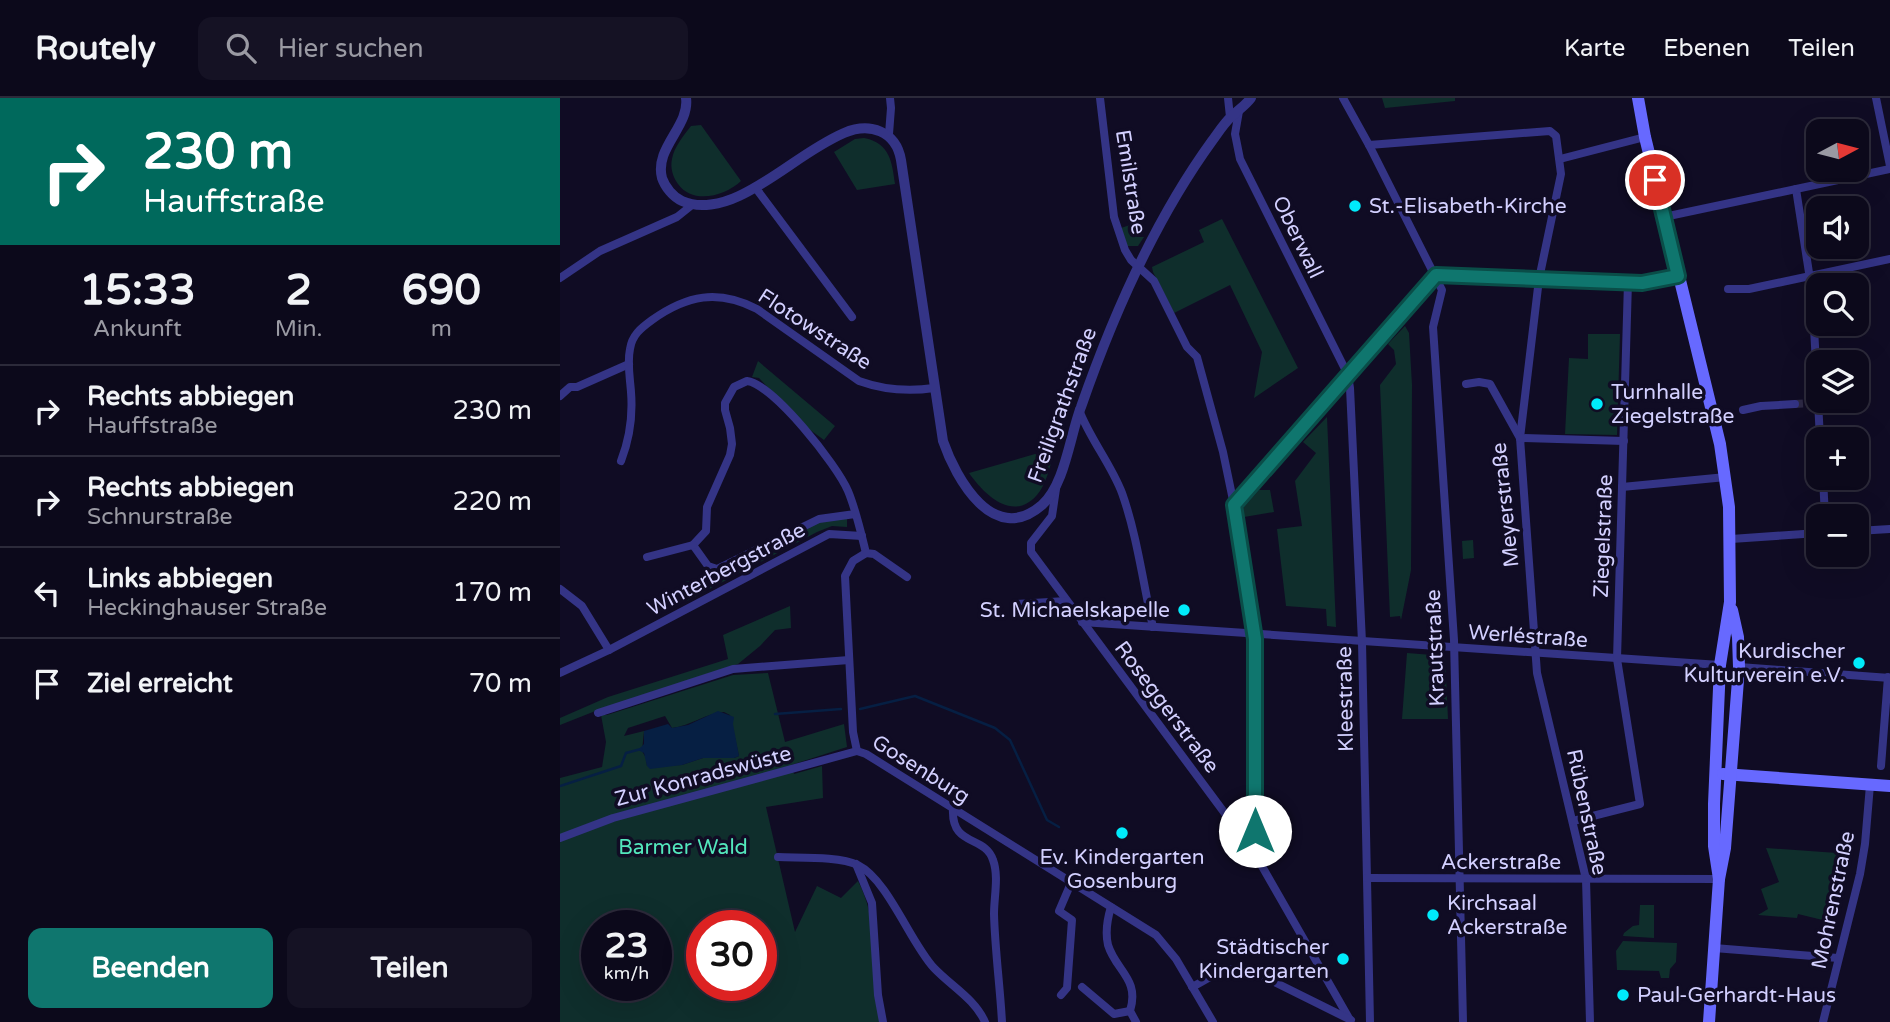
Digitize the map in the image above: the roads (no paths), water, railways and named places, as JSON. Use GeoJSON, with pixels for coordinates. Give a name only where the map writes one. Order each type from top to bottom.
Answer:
{"type":"FeatureCollection","features":[{"type":"Feature","properties":{"kind":"main road"},"geometry":{"type":"LineString","coordinates":[[1638,98],[1726,477],[1731,538],[1730,603],[1720,665],[1713,846],[1719,879]]}},
{"type":"Feature","properties":{"kind":"main road"},"geometry":{"type":"LineString","coordinates":[[1709,1022],[1739,667],[1738,637],[1730,603]]}},
{"type":"Feature","properties":{"kind":"main road"},"geometry":{"type":"LineString","coordinates":[[1715,773],[1890,786]]}},
{"type":"Feature","properties":{"kind":"street"},"geometry":{"type":"LineString","coordinates":[[686,98],[685,113],[671,137],[661,165],[662,176],[672,194],[692,205],[719,203],[739,196],[845,132],[867,129],[888,135],[890,98]]}},
{"type":"Feature","properties":{"kind":"street","name":"Emilstraße"},"geometry":{"type":"LineString","coordinates":[[1100,98],[1114,217],[1125,250],[1131,260],[1154,281],[1187,346],[1197,357],[1223,452],[1234,505],[1254,634],[1255,854]]}},
{"type":"Feature","properties":{"kind":"street","name":"Oberwall"},"geometry":{"type":"LineString","coordinates":[[1228,98],[1235,114],[1234,134],[1240,159],[1348,375]]}},
{"type":"Feature","properties":{"kind":"street","name":"Freiligrathstraße"},"geometry":{"type":"LineString","coordinates":[[888,135],[897,142],[901,160],[934,388],[948,456],[960,481],[983,507],[1009,517],[1028,514],[1044,503],[1056,487],[1080,410],[1109,332],[1139,267],[1193,170],[1235,114],[1251,98]]}},
{"type":"Feature","properties":{"kind":"street"},"geometry":{"type":"LineString","coordinates":[[1343,98],[1436,275]]}},
{"type":"Feature","properties":{"kind":"street"},"geometry":{"type":"LineString","coordinates":[[1664,217],[1890,168],[1876,98]]}},
{"type":"Feature","properties":{"kind":"street"},"geometry":{"type":"LineString","coordinates":[[1370,145],[1550,131],[1556,136],[1561,173],[1539,279],[1520,439],[1624,441]]}},
{"type":"Feature","properties":{"kind":"street"},"geometry":{"type":"LineString","coordinates":[[1560,159],[1645,137]]}},
{"type":"Feature","properties":{"kind":"street"},"geometry":{"type":"LineString","coordinates":[[755,187],[852,317]]}},
{"type":"Feature","properties":{"kind":"street"},"geometry":{"type":"LineString","coordinates":[[1796,189],[1810,273]]}},
{"type":"Feature","properties":{"kind":"street"},"geometry":{"type":"LineString","coordinates":[[562,273],[600,251],[677,217],[692,205]]}},
{"type":"Feature","properties":{"kind":"street"},"geometry":{"type":"LineString","coordinates":[[1824,273],[1890,259]]}},
{"type":"Feature","properties":{"kind":"street"},"geometry":{"type":"LineString","coordinates":[[1234,505],[1436,275]]}},
{"type":"Feature","properties":{"kind":"street"},"geometry":{"type":"LineString","coordinates":[[1436,275],[1642,283],[1678,276]]}},
{"type":"Feature","properties":{"kind":"street","name":"Krautstraße"},"geometry":{"type":"LineString","coordinates":[[1436,275],[1442,290],[1433,327],[1453,648],[1463,1022]]}},
{"type":"Feature","properties":{"kind":"street"},"geometry":{"type":"LineString","coordinates":[[1728,289],[1749,289],[1806,277]]}},
{"type":"Feature","properties":{"kind":"street","name":"Ziegelstraße"},"geometry":{"type":"LineString","coordinates":[[1573,821],[1640,804],[1617,659],[1628,282]]}},
{"type":"Feature","properties":{"kind":"street","name":"Flotowstraße"},"geometry":{"type":"LineString","coordinates":[[621,461],[631,428],[631,342],[644,326],[683,301],[719,297],[745,303],[859,381],[891,390],[934,388]]}},
{"type":"Feature","properties":{"kind":"street"},"geometry":{"type":"LineString","coordinates":[[560,396],[570,387],[577,387],[629,364]]}},
{"type":"Feature","properties":{"kind":"street","name":"Kleestraße"},"geometry":{"type":"LineString","coordinates":[[1348,375],[1352,406],[1362,642],[1370,1022]]}},
{"type":"Feature","properties":{"kind":"street"},"geometry":{"type":"LineString","coordinates":[[647,556],[693,545],[706,531],[706,507],[730,455],[730,428],[725,410],[728,394],[734,387],[747,381],[760,385],[793,416],[838,474],[848,489],[866,553],[874,554],[907,577]]}},
{"type":"Feature","properties":{"kind":"street","name":"Meyerstraße"},"geometry":{"type":"LineString","coordinates":[[1466,384],[1490,384],[1520,439],[1535,653]]}},
{"type":"Feature","properties":{"kind":"street"},"geometry":{"type":"LineString","coordinates":[[1743,410],[1795,404]]}},
{"type":"Feature","properties":{"kind":"street"},"geometry":{"type":"LineString","coordinates":[[1080,410],[1085,425],[1111,468],[1125,503],[1153,627]]}},
{"type":"Feature","properties":{"kind":"street"},"geometry":{"type":"LineString","coordinates":[[1714,417],[1728,413]]}},
{"type":"Feature","properties":{"kind":"street"},"geometry":{"type":"LineString","coordinates":[[1622,487],[1726,477]]}},
{"type":"Feature","properties":{"kind":"street","name":"Roseggerstraße"},"geometry":{"type":"LineString","coordinates":[[1056,487],[1055,509],[1031,543],[1031,552],[1255,854],[1353,1021]]}},
{"type":"Feature","properties":{"kind":"street"},"geometry":{"type":"LineString","coordinates":[[693,545],[708,566],[717,569],[820,519],[855,514]]}},
{"type":"Feature","properties":{"kind":"street"},"geometry":{"type":"LineString","coordinates":[[1869,530],[1890,528]]}},
{"type":"Feature","properties":{"kind":"street","name":"Winterbergstraße"},"geometry":{"type":"LineString","coordinates":[[560,673],[829,534],[862,537]]}},
{"type":"Feature","properties":{"kind":"street"},"geometry":{"type":"LineString","coordinates":[[1731,538],[1806,534]]}},
{"type":"Feature","properties":{"kind":"street","name":"Gosenburg"},"geometry":{"type":"LineString","coordinates":[[866,553],[853,561],[845,576],[857,751],[866,754],[1156,935],[1177,959],[1213,1022]]}},
{"type":"Feature","properties":{"kind":"street"},"geometry":{"type":"LineString","coordinates":[[560,590],[582,606],[609,650]]}},
{"type":"Feature","properties":{"kind":"street"},"geometry":{"type":"LineString","coordinates":[[1016,604],[1066,601]]}},
{"type":"Feature","properties":{"kind":"street","name":"Werléstraße"},"geometry":{"type":"LineString","coordinates":[[1082,622],[1720,665]]}},
{"type":"Feature","properties":{"kind":"street","name":"Rübenstraße"},"geometry":{"type":"LineString","coordinates":[[1535,653],[1537,673],[1586,879],[1590,1022]]}},
{"type":"Feature","properties":{"kind":"street"},"geometry":{"type":"LineString","coordinates":[[597,713],[733,669],[849,660]]}},
{"type":"Feature","properties":{"kind":"street"},"geometry":{"type":"LineString","coordinates":[[1739,667],[1887,677],[1881,765]]}},
{"type":"Feature","properties":{"kind":"street","name":"Zur Konradswüste"},"geometry":{"type":"LineString","coordinates":[[560,838],[600,822],[857,751]]}},
{"type":"Feature","properties":{"kind":"street","name":"Mohrenstraße"},"geometry":{"type":"LineString","coordinates":[[1823,1022],[1860,874],[1870,785]]}},
{"type":"Feature","properties":{"kind":"street"},"geometry":{"type":"LineString","coordinates":[[953,809],[956,831],[985,849],[994,864],[994,914],[1002,1022]]}},
{"type":"Feature","properties":{"kind":"street"},"geometry":{"type":"LineString","coordinates":[[779,857],[856,864],[874,878],[917,947],[934,969],[980,1010],[985,1022]]}},
{"type":"Feature","properties":{"kind":"street"},"geometry":{"type":"LineString","coordinates":[[856,864],[872,903],[883,1022]]}},
{"type":"Feature","properties":{"kind":"street","name":"Ackerstraße"},"geometry":{"type":"LineString","coordinates":[[1367,878],[1719,879]]}},
{"type":"Feature","properties":{"kind":"street"},"geometry":{"type":"LineString","coordinates":[[1062,995],[1067,988],[1073,920],[1059,911],[1071,883]]}},
{"type":"Feature","properties":{"kind":"street"},"geometry":{"type":"LineString","coordinates":[[1111,907],[1107,921],[1108,946],[1130,980],[1130,1011],[1136,1022]]}},
{"type":"Feature","properties":{"kind":"street"},"geometry":{"type":"LineString","coordinates":[[1714,948],[1838,958]]}},
{"type":"Feature","properties":{"kind":"street"},"geometry":{"type":"LineString","coordinates":[[1192,987],[1223,970],[1248,969],[1353,1021]]}},
{"type":"Feature","properties":{"kind":"street"},"geometry":{"type":"LineString","coordinates":[[1082,987],[1114,1014],[1130,1011]]}},
{"type":"Feature","properties":{"kind":"water"},"geometry":{"type":"Polygon","coordinates":[[[718,711],[734,717],[739,756],[703,758],[682,765],[650,769],[647,766],[644,753],[638,750],[644,744],[644,731],[668,724],[672,728],[688,725],[718,711]]]}},
{"type":"Feature","properties":{"kind":"waterway"},"geometry":{"type":"LineString","coordinates":[[860,709],[915,696],[995,728],[1010,740],[1047,820],[1059,827]]}},
{"type":"Feature","properties":{"kind":"waterway"},"geometry":{"type":"LineString","coordinates":[[775,714],[841,709]]}},
{"type":"Feature","properties":{"kind":"waterway"},"geometry":{"type":"LineString","coordinates":[[560,786],[621,766],[626,753],[641,749]]}},
{"type":"Feature","properties":{"kind":"tunnel"},"geometry":{"type":"LineString","coordinates":[[1795,404],[1806,403]]}},
{"type":"Feature","properties":{"kind":"place","name":"St.-Elisabeth-Kirche"},"geometry":{"type":"Point","coordinates":[1355,206]}},
{"type":"Feature","properties":{"kind":"place","name":"Turnhalle Ziegelstraße"},"geometry":{"type":"Point","coordinates":[1597,404]}},
{"type":"Feature","properties":{"kind":"place","name":"St. Michaelskapelle"},"geometry":{"type":"Point","coordinates":[1184,610]}},
{"type":"Feature","properties":{"kind":"place","name":"Kurdischer Kulturverein e.V."},"geometry":{"type":"Point","coordinates":[1859,663]}},
{"type":"Feature","properties":{"kind":"place","name":"Ev. Kindergarten Gosenburg"},"geometry":{"type":"Point","coordinates":[1122,833]}},
{"type":"Feature","properties":{"kind":"place","name":"Kirchsaal Ackerstraße"},"geometry":{"type":"Point","coordinates":[1433,915]}},
{"type":"Feature","properties":{"kind":"place","name":"Städtischer Kindergarten"},"geometry":{"type":"Point","coordinates":[1343,959]}},
{"type":"Feature","properties":{"kind":"place","name":"Paul-Gerhardt-Haus"},"geometry":{"type":"Point","coordinates":[1623,995]}},
{"type":"Feature","properties":{"kind":"park label","name":"Barmer Wald"},"geometry":{"type":"Point","coordinates":[683,847]}}]}
